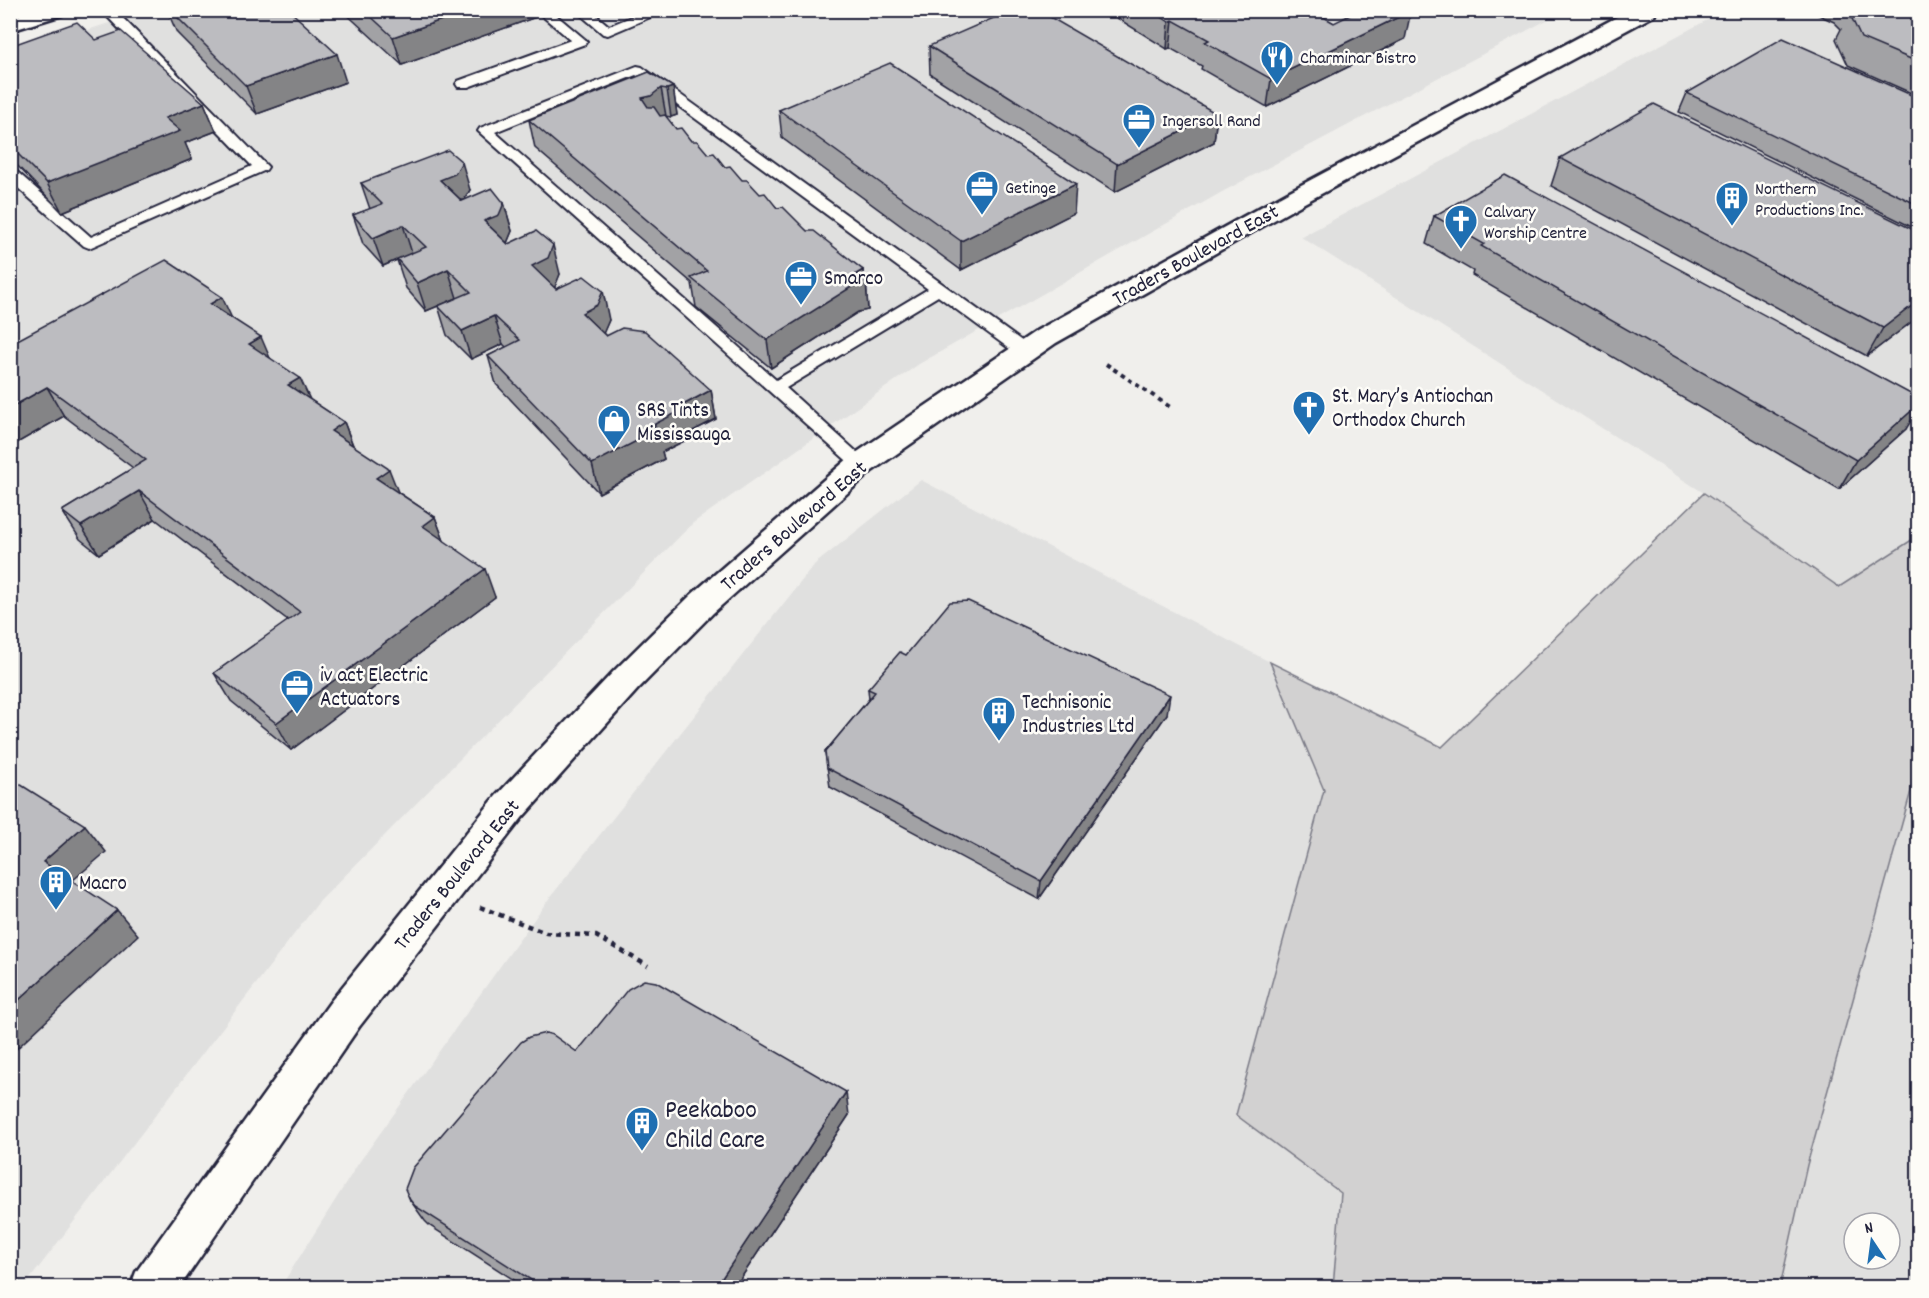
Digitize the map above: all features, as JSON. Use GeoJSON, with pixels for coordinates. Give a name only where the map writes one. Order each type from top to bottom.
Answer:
{"type":"FeatureCollection","features":[{"type":"Feature","properties":{"kind":"street"},"geometry":{"type":"LineString","coordinates":[[10,25],[54,10]]}},
{"type":"Feature","properties":{"kind":"street","name":"Traders Boulevard East"},"geometry":{"type":"LineString","coordinates":[[152,1287],[338,1023],[509,807],[626,680],[702,604],[861,464],[1024,351],[1076,320],[1297,197],[1647,10]]}},
{"type":"Feature","properties":{"kind":"lane"},"geometry":{"type":"LineString","coordinates":[[10,173],[89,243],[261,167],[107,10]]}},
{"type":"Feature","properties":{"kind":"lane"},"geometry":{"type":"LineString","coordinates":[[463,84],[580,41],[541,10]]}},
{"type":"Feature","properties":{"kind":"lane"},"geometry":{"type":"LineString","coordinates":[[581,10],[608,31],[661,10]]}},
{"type":"Feature","properties":{"kind":"lane"},"geometry":{"type":"LineString","coordinates":[[861,464],[485,131],[638,70],[1024,351]]}},
{"type":"Feature","properties":{"kind":"lane"},"geometry":{"type":"LineString","coordinates":[[776,387],[939,289]]}},
{"type":"Feature","properties":{"kind":"path"},"geometry":{"type":"LineString","coordinates":[[1106,364],[1170,408]]}},
{"type":"Feature","properties":{"kind":"path"},"geometry":{"type":"LineString","coordinates":[[440,892],[546,933],[596,936],[648,966]]}},
{"type":"Feature","properties":{"kind":"shaded area"},"geometry":{"type":"Polygon","coordinates":[[[148,10],[1564,11],[1222,192],[919,364],[693,523],[318,903],[23,1288],[10,1287],[10,56],[148,10]]]}},
{"type":"Feature","properties":{"kind":"shaded area"},"geometry":{"type":"Polygon","coordinates":[[[1724,11],[1918,11],[1918,1287],[280,1288],[358,1164],[548,900],[815,564],[921,480],[1270,662],[1442,747],[1704,493],[1301,237],[1724,11]]]}},
{"type":"Feature","properties":{"kind":"shaded area"},"geometry":{"type":"Polygon","coordinates":[[[1704,493],[1839,587],[1918,536],[1918,731],[1911,791],[1807,1165],[1780,1287],[1333,1287],[1341,1193],[1236,1115],[1324,790],[1270,662],[1442,747],[1704,493]]]}},
{"type":"Feature","properties":{"kind":"building"},"geometry":{"type":"Polygon","coordinates":[[[170,10],[289,10],[337,54],[246,86],[170,10]]]}},
{"type":"Feature","properties":{"kind":"building"},"geometry":{"type":"Polygon","coordinates":[[[364,10],[470,10],[393,37],[364,10]]]}},
{"type":"Feature","properties":{"kind":"building"},"geometry":{"type":"Polygon","coordinates":[[[1012,10],[1038,10],[1217,114],[1117,164],[929,46],[1012,10]]]}},
{"type":"Feature","properties":{"kind":"building"},"geometry":{"type":"Polygon","coordinates":[[[1151,10],[1311,10],[1334,23],[1360,10],[1411,11],[1271,79],[1205,42],[1209,40],[1173,20],[1169,22],[1151,10]]]}},
{"type":"Feature","properties":{"kind":"building"},"geometry":{"type":"Polygon","coordinates":[[[1850,10],[1918,10],[1918,62],[1861,38],[1850,10]]]}},
{"type":"Feature","properties":{"kind":"building"},"geometry":{"type":"Polygon","coordinates":[[[77,22],[96,40],[121,31],[204,103],[165,118],[180,131],[47,183],[10,146],[10,46],[77,22]]]}},
{"type":"Feature","properties":{"kind":"building"},"geometry":{"type":"Polygon","coordinates":[[[1783,38],[1918,98],[1918,205],[1687,93],[1783,38]]]}},
{"type":"Feature","properties":{"kind":"building"},"geometry":{"type":"Polygon","coordinates":[[[890,63],[1076,184],[961,241],[779,110],[890,63]]]}},
{"type":"Feature","properties":{"kind":"building"},"geometry":{"type":"Polygon","coordinates":[[[649,72],[673,87],[661,88],[651,96],[642,98],[648,107],[654,107],[660,116],[665,115],[676,129],[681,128],[691,141],[697,141],[708,154],[714,153],[725,167],[730,166],[742,180],[747,180],[760,194],[765,193],[777,208],[783,207],[807,231],[814,231],[863,270],[856,274],[866,281],[856,284],[767,340],[691,278],[707,271],[529,120],[649,72]]]}},
{"type":"Feature","properties":{"kind":"building","name":"Northern Productions Inc."},"geometry":{"type":"Polygon","coordinates":[[[1654,104],[1918,232],[1918,301],[1883,328],[1560,158],[1654,104]]]}},
{"type":"Feature","properties":{"kind":"building"},"geometry":{"type":"Polygon","coordinates":[[[448,150],[462,162],[455,174],[440,180],[462,201],[492,188],[504,203],[499,215],[484,221],[508,244],[536,231],[553,245],[548,258],[532,266],[556,289],[584,276],[603,291],[597,305],[582,313],[606,336],[622,328],[645,331],[711,390],[681,406],[684,409],[653,425],[658,430],[592,464],[488,356],[520,340],[494,316],[462,331],[438,306],[471,292],[448,269],[417,283],[397,259],[426,247],[403,225],[373,238],[353,215],[382,204],[361,183],[448,150]]]}},
{"type":"Feature","properties":{"kind":"building"},"geometry":{"type":"Polygon","coordinates":[[[1505,175],[1918,398],[1918,405],[1856,460],[1481,246],[1484,244],[1434,216],[1505,175]]]}},
{"type":"Feature","properties":{"kind":"building"},"geometry":{"type":"Polygon","coordinates":[[[166,260],[222,297],[210,304],[261,337],[249,344],[300,378],[288,385],[344,422],[331,431],[389,469],[376,478],[435,517],[423,526],[485,569],[276,723],[214,673],[300,612],[139,491],[81,526],[62,511],[146,460],[47,387],[10,408],[10,344],[166,260]]]}},
{"type":"Feature","properties":{"kind":"building","name":"Technisonic Industries Ltd"},"geometry":{"type":"Polygon","coordinates":[[[968,601],[1170,695],[1041,881],[827,768],[825,752],[875,692],[868,689],[900,652],[906,655],[950,602],[968,601]]]}},
{"type":"Feature","properties":{"kind":"building","name":"Macro"},"geometry":{"type":"Polygon","coordinates":[[[10,778],[85,825],[43,862],[117,910],[10,1008],[10,778]]]}},
{"type":"Feature","properties":{"kind":"building","name":"Peekaboo Child Care"},"geometry":{"type":"Polygon","coordinates":[[[644,980],[656,982],[846,1092],[716,1287],[542,1287],[415,1206],[405,1189],[413,1168],[521,1042],[529,1037],[546,1033],[553,1035],[577,1052],[628,989],[644,980]]]}},
{"type":"Feature","properties":{"kind":"place","name":"Charminar Bistro"},"geometry":{"type":"Point","coordinates":[1277,86]}},
{"type":"Feature","properties":{"kind":"place","name":"Ingersoll Rand"},"geometry":{"type":"Point","coordinates":[1139,149]}},
{"type":"Feature","properties":{"kind":"place","name":"Getinge"},"geometry":{"type":"Point","coordinates":[982,216]}},
{"type":"Feature","properties":{"kind":"place","name":"Northern Productions Inc."},"geometry":{"type":"Point","coordinates":[1732,227]}},
{"type":"Feature","properties":{"kind":"place","name":"Calvary Worship Centre"},"geometry":{"type":"Point","coordinates":[1461,250]}},
{"type":"Feature","properties":{"kind":"place","name":"Smarco"},"geometry":{"type":"Point","coordinates":[801,306]}},
{"type":"Feature","properties":{"kind":"place","name":"St. Mary’s Antiochan Orthodox Church"},"geometry":{"type":"Point","coordinates":[1309,436]}},
{"type":"Feature","properties":{"kind":"place","name":"SRS Tints Mississauga"},"geometry":{"type":"Point","coordinates":[614,450]}},
{"type":"Feature","properties":{"kind":"place","name":"iv act Electric Actuators"},"geometry":{"type":"Point","coordinates":[297,715]}},
{"type":"Feature","properties":{"kind":"place","name":"Technisonic Industries Ltd"},"geometry":{"type":"Point","coordinates":[999,742]}},
{"type":"Feature","properties":{"kind":"place","name":"Macro"},"geometry":{"type":"Point","coordinates":[56,911]}},
{"type":"Feature","properties":{"kind":"place","name":"Peekaboo Child Care"},"geometry":{"type":"Point","coordinates":[642,1152]}}]}
